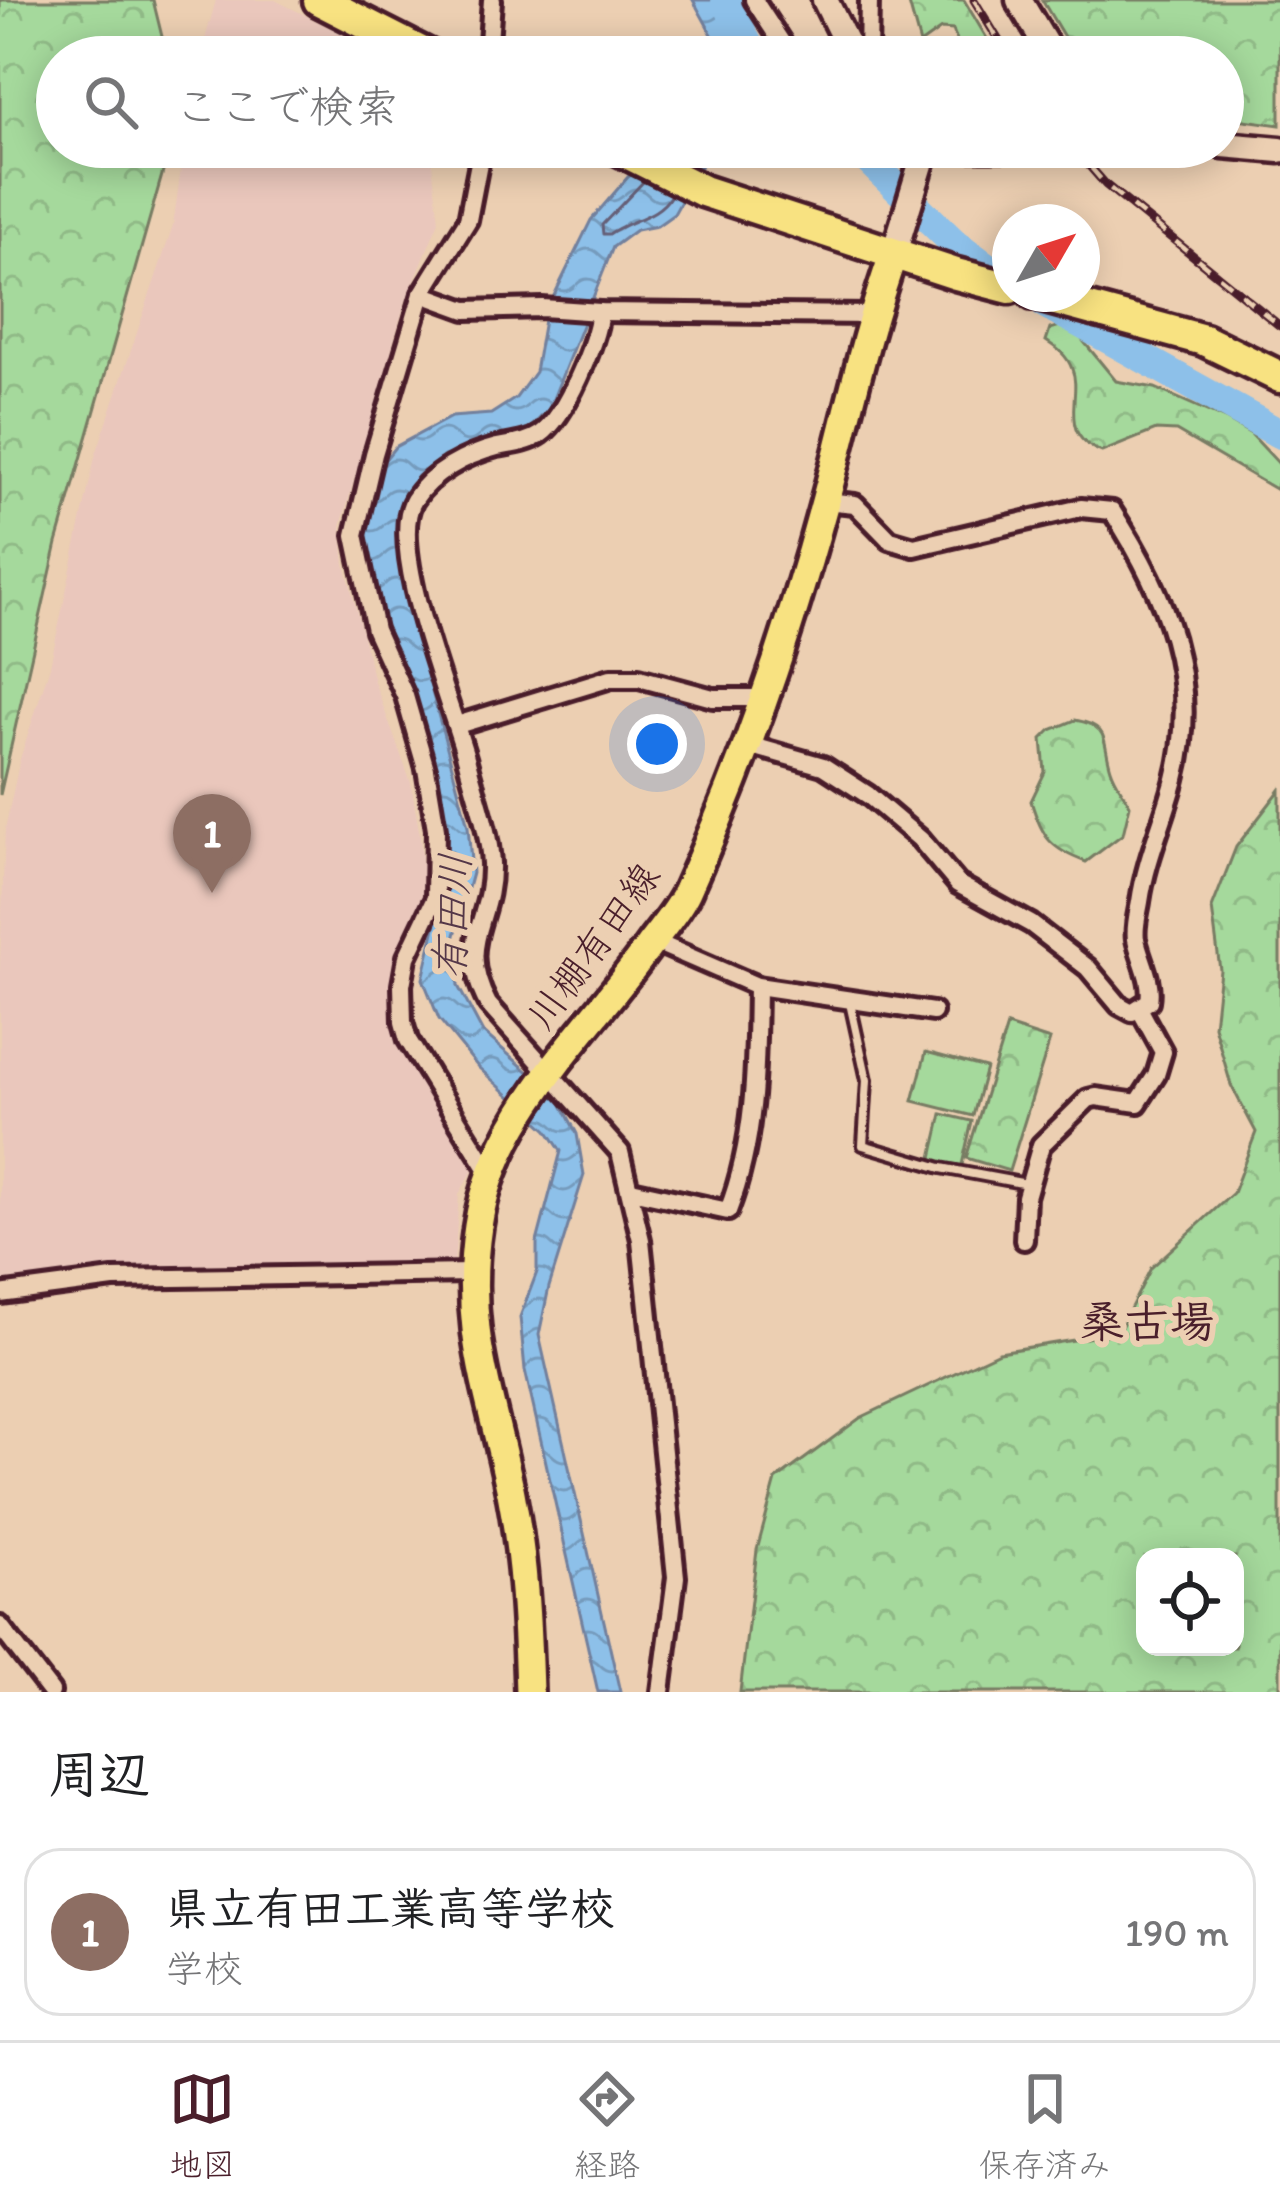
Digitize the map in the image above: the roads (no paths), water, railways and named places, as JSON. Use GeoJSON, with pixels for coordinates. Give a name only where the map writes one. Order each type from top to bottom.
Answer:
{"type":"FeatureCollection","features":[{"type":"Feature","properties":{"kind":"highway"},"geometry":{"type":"LineString","coordinates":[[319,0],[390,36]]}},
{"type":"Feature","properties":{"kind":"highway"},"geometry":{"type":"LineString","coordinates":[[658,168],[703,190],[992,283]]}},
{"type":"Feature","properties":{"kind":"highway"},"geometry":{"type":"LineString","coordinates":[[1100,311],[1204,340],[1280,377]]}},
{"type":"Feature","properties":{"kind":"main road"},"geometry":{"type":"LineString","coordinates":[[825,0],[843,36]]}},
{"type":"Feature","properties":{"kind":"main road"},"geometry":{"type":"LineString","coordinates":[[1018,0],[1040,36]]}},
{"type":"Feature","properties":{"kind":"main road"},"geometry":{"type":"LineString","coordinates":[[1244,147],[1280,150]]}},
{"type":"Feature","properties":{"kind":"main road"},"geometry":{"type":"LineString","coordinates":[[894,253],[920,168]]}},
{"type":"Feature","properties":{"kind":"main road","name":"川棚有田線"},"geometry":{"type":"LineString","coordinates":[[529,1692],[522,1564],[511,1491],[478,1363],[471,1274],[478,1219],[490,1173],[519,1118],[548,1073],[615,995],[684,898],[749,745],[825,501],[872,315],[894,253]]}},
{"type":"Feature","properties":{"kind":"street"},"geometry":{"type":"LineString","coordinates":[[489,36],[492,0]]}},
{"type":"Feature","properties":{"kind":"street"},"geometry":{"type":"LineString","coordinates":[[754,0],[777,36]]}},
{"type":"Feature","properties":{"kind":"street"},"geometry":{"type":"LineString","coordinates":[[868,36],[869,0]]}},
{"type":"Feature","properties":{"kind":"street"},"geometry":{"type":"LineString","coordinates":[[478,168],[468,220],[422,294],[355,535],[375,630],[405,696],[426,769],[436,829],[435,898],[406,957],[403,1022],[408,1040],[490,1173]]}},
{"type":"Feature","properties":{"kind":"street"},"geometry":{"type":"LineString","coordinates":[[422,294],[466,310],[872,315]]}},
{"type":"Feature","properties":{"kind":"street"},"geometry":{"type":"LineString","coordinates":[[600,312],[565,405],[542,433],[455,464],[428,482],[410,506],[407,560],[457,725],[491,862],[489,893],[472,961],[478,985],[488,1004],[620,1152],[631,1190],[653,1342],[676,1577],[661,1692]]}},
{"type":"Feature","properties":{"kind":"street"},"geometry":{"type":"LineString","coordinates":[[749,745],[823,766],[868,795],[920,839],[958,884],[1031,924],[1088,968],[1119,1005],[1132,1012],[1149,1001],[1135,934],[1145,864],[1174,783],[1185,732],[1170,617],[1112,511],[1081,508],[914,547],[890,539],[855,504],[825,501]]}},
{"type":"Feature","properties":{"kind":"street"},"geometry":{"type":"LineString","coordinates":[[457,725],[610,678],[639,678],[712,698],[764,698]]}},
{"type":"Feature","properties":{"kind":"street"},"geometry":{"type":"LineString","coordinates":[[653,941],[757,986],[934,1012]]}},
{"type":"Feature","properties":{"kind":"street"},"geometry":{"type":"LineString","coordinates":[[631,1190],[728,1211],[741,1179],[752,1117],[757,986]]}},
{"type":"Feature","properties":{"kind":"street"},"geometry":{"type":"LineString","coordinates":[[1024,1240],[1029,1184],[1041,1145],[1088,1099],[1142,1100],[1163,1052],[1140,1010]]}},
{"type":"Feature","properties":{"kind":"street"},"geometry":{"type":"LineString","coordinates":[[0,1294],[113,1279],[471,1274]]}},
{"type":"Feature","properties":{"kind":"street"},"geometry":{"type":"LineString","coordinates":[[0,1626],[50,1692]]}},
{"type":"Feature","properties":{"kind":"lane"},"geometry":{"type":"LineString","coordinates":[[849,1001],[867,1080],[862,1145],[941,1168],[1029,1184]]}},
{"type":"Feature","properties":{"kind":"water"},"geometry":{"type":"Polygon","coordinates":[[[693,0],[737,0],[746,36],[713,36],[693,0]]]}},
{"type":"Feature","properties":{"kind":"water","name":"有田川"},"geometry":{"type":"Polygon","coordinates":[[[642,168],[699,168],[674,214],[657,226],[636,230],[613,247],[549,409],[530,428],[444,456],[418,476],[399,514],[401,565],[411,613],[468,826],[472,873],[454,939],[458,986],[482,1031],[559,1099],[577,1134],[584,1175],[539,1335],[620,1692],[598,1692],[525,1370],[520,1317],[537,1272],[537,1242],[561,1151],[547,1130],[478,1067],[439,1019],[423,979],[447,876],[436,781],[361,548],[379,467],[395,447],[451,417],[491,414],[516,398],[535,372],[545,314],[591,220],[642,168]]]}},
{"type":"Feature","properties":{"kind":"waterway","name":"有田川"},"geometry":{"type":"LineString","coordinates":[[726,0],[744,36]]}},
{"type":"Feature","properties":{"kind":"waterway"},"geometry":{"type":"LineString","coordinates":[[877,168],[954,243],[992,271]]}},
{"type":"Feature","properties":{"kind":"waterway"},"geometry":{"type":"LineString","coordinates":[[1060,312],[1280,434]]}},
{"type":"Feature","properties":{"kind":"railway"},"geometry":{"type":"LineString","coordinates":[[974,0],[996,36]]}},
{"type":"Feature","properties":{"kind":"railway"},"geometry":{"type":"LineString","coordinates":[[1091,168],[1280,326]]}},
{"type":"Feature","properties":{"kind":"place","name":"県立有田工業高等学校"},"geometry":{"type":"Point","coordinates":[212,893]}},
{"type":"Feature","properties":{"kind":"district","name":"桑古場"},"geometry":{"type":"Point","coordinates":[1147,1321]}}]}
